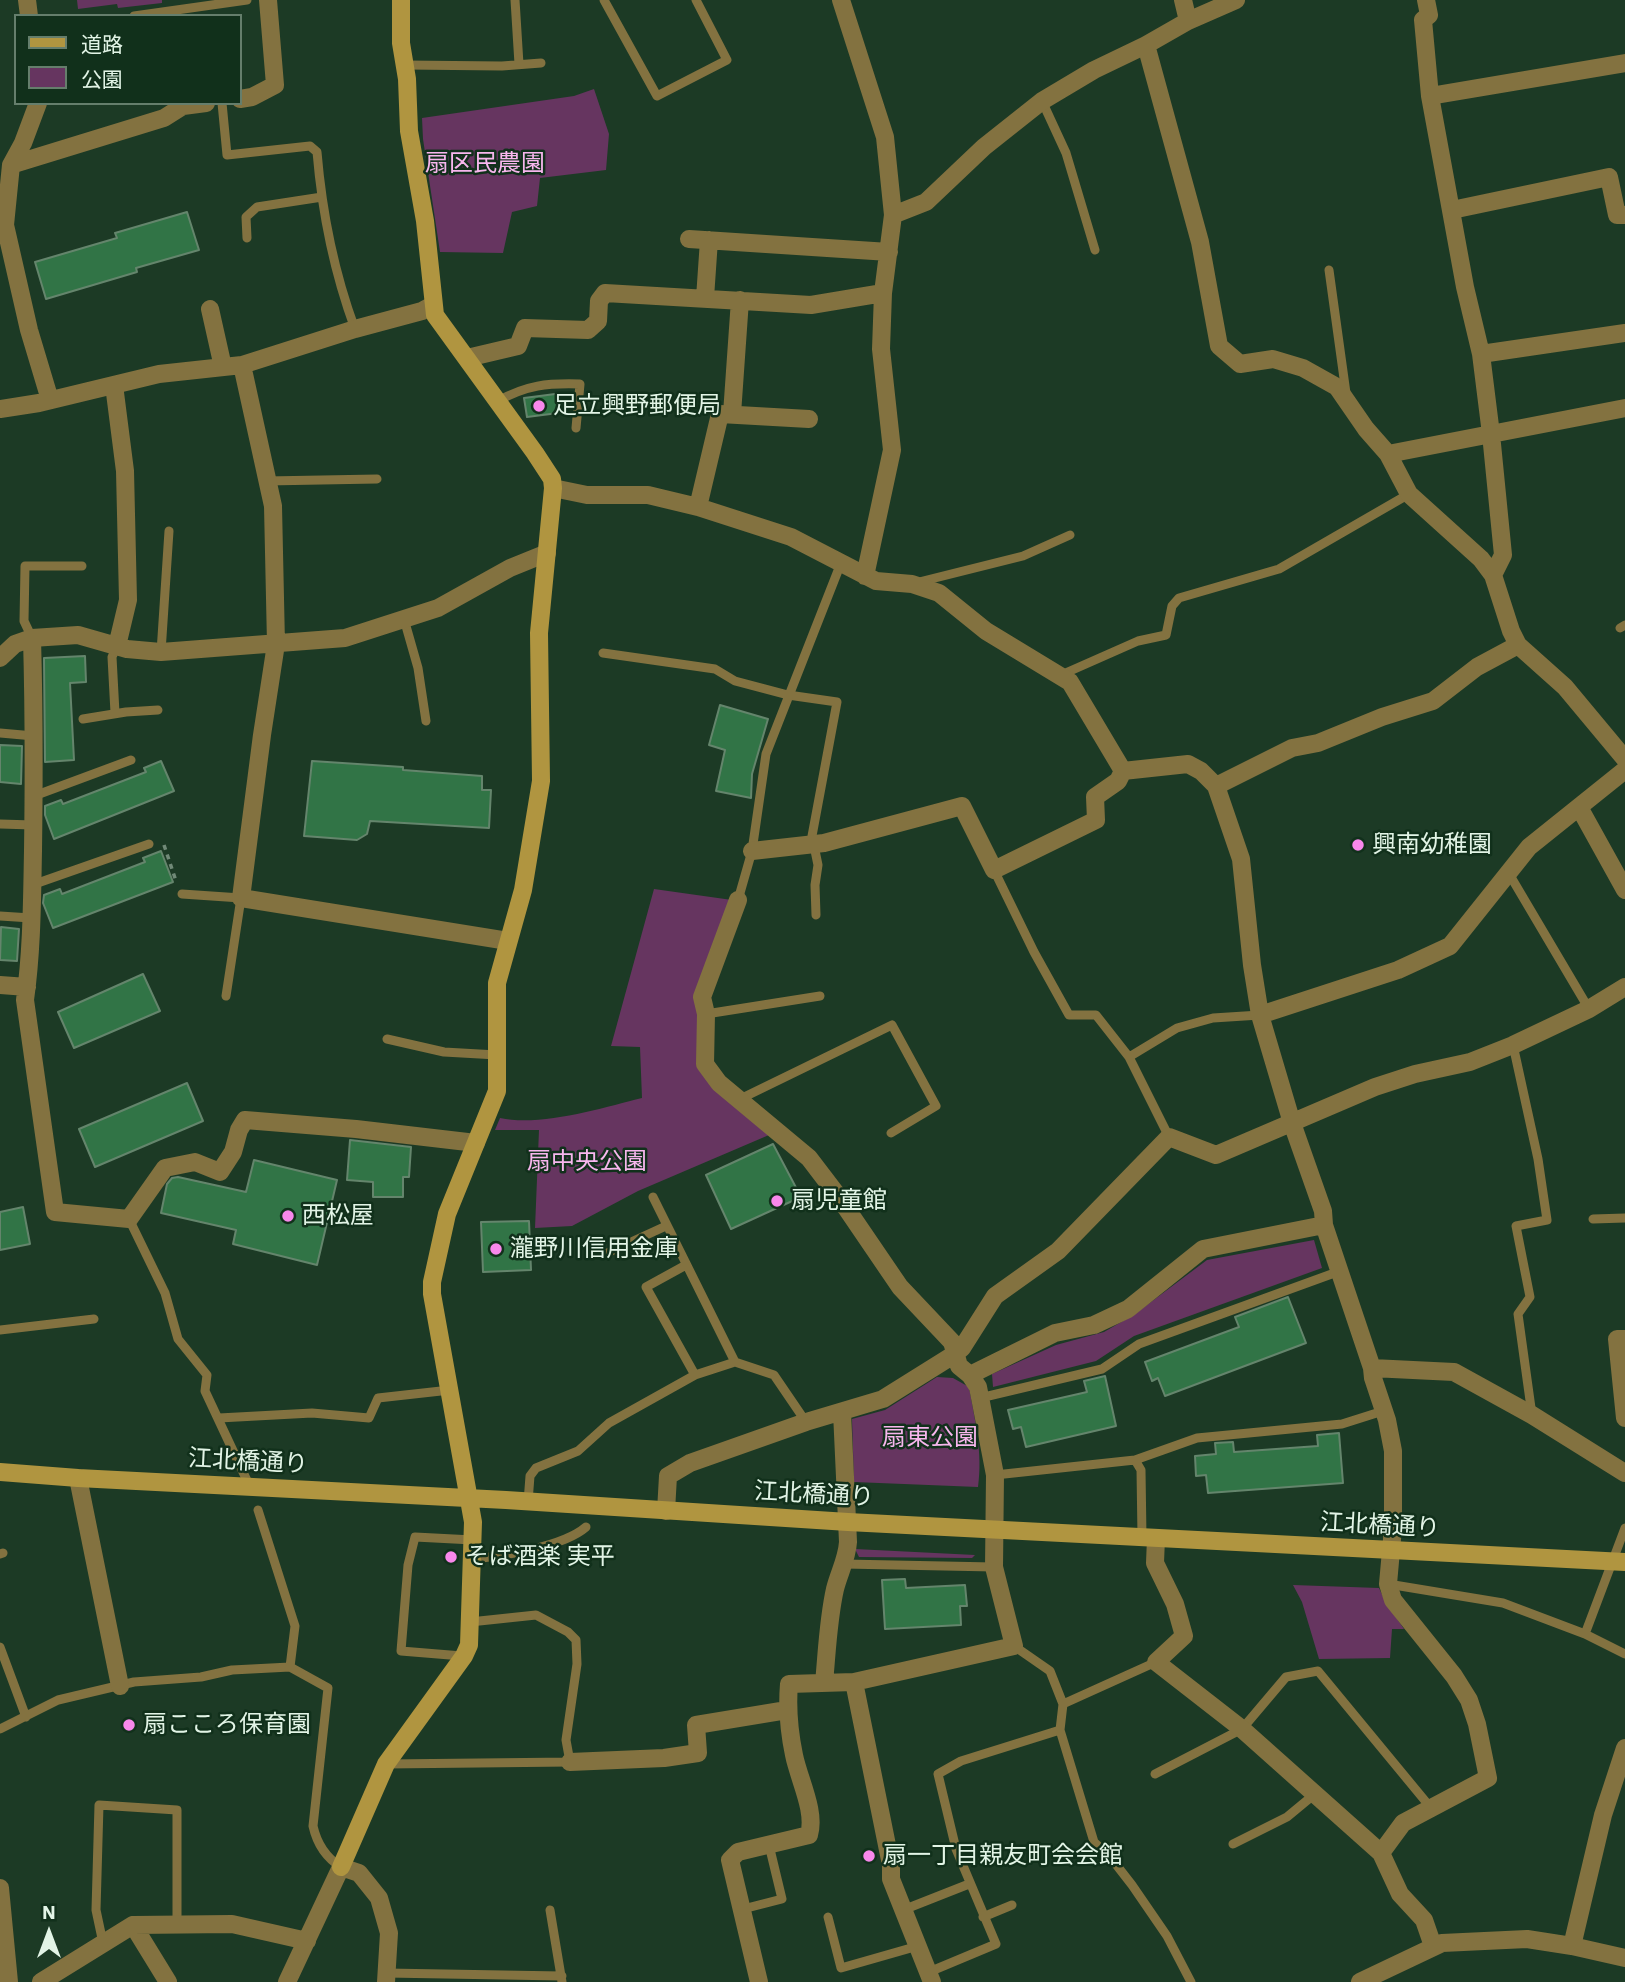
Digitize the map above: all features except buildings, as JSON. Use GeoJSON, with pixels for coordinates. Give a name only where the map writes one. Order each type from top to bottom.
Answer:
{"type":"FeatureCollection","features":[{"type":"Feature","properties":{"kind":"street"},"geometry":{"type":"LineString","coordinates":[[242,99],[253,97],[275,85],[268,0]]}},
{"type":"Feature","properties":{"kind":"street"},"geometry":{"type":"LineString","coordinates":[[287,1982],[386,1764],[464,1656],[469,1645],[473,1539],[470,1499],[432,1282],[447,1214],[496,1091],[497,983],[523,890],[541,781],[539,633],[554,488],[552,479],[438,320],[433,305],[425,221],[409,131],[401,43],[401,0]]}},
{"type":"Feature","properties":{"kind":"street"},"geometry":{"type":"LineString","coordinates":[[841,0],[886,136],[894,215],[883,293],[881,349],[892,450],[865,576]]}},
{"type":"Feature","properties":{"kind":"street"},"geometry":{"type":"LineString","coordinates":[[1184,0],[1188,21]]}},
{"type":"Feature","properties":{"kind":"street"},"geometry":{"type":"LineString","coordinates":[[894,215],[926,202],[984,147],[1042,101],[1094,70],[1188,21],[1236,0]]}},
{"type":"Feature","properties":{"kind":"street"},"geometry":{"type":"LineString","coordinates":[[1426,0],[1429,15],[1423,20],[1430,96],[1465,287],[1481,354],[1491,434],[1503,555],[1493,575]]}},
{"type":"Feature","properties":{"kind":"street"},"geometry":{"type":"LineString","coordinates":[[1146,45],[1200,242],[1219,346],[1240,363],[1273,359],[1303,368],[1337,387],[1388,454],[1409,494],[1481,559],[1493,575],[1518,645],[1565,687],[1625,759]]}},
{"type":"Feature","properties":{"kind":"street"},"geometry":{"type":"LineString","coordinates":[[1430,96],[1625,63]]}},
{"type":"Feature","properties":{"kind":"street"},"geometry":{"type":"LineString","coordinates":[[37,105],[23,143],[10,165],[5,225],[29,330],[50,400]]}},
{"type":"Feature","properties":{"kind":"street"},"geometry":{"type":"LineString","coordinates":[[10,165],[164,118],[183,106],[191,105]]}},
{"type":"Feature","properties":{"kind":"street"},"geometry":{"type":"LineString","coordinates":[[1452,210],[1609,177],[1618,215],[1625,215]]}},
{"type":"Feature","properties":{"kind":"street"},"geometry":{"type":"LineString","coordinates":[[689,239],[888,252]]}},
{"type":"Feature","properties":{"kind":"street"},"geometry":{"type":"LineString","coordinates":[[705,298],[709,240]]}},
{"type":"Feature","properties":{"kind":"street"},"geometry":{"type":"LineString","coordinates":[[467,358],[518,346],[525,328],[588,330],[598,321],[598,301],[605,293],[811,305],[883,293]]}},
{"type":"Feature","properties":{"kind":"street"},"geometry":{"type":"LineString","coordinates":[[732,414],[740,300]]}},
{"type":"Feature","properties":{"kind":"street"},"geometry":{"type":"LineString","coordinates":[[0,409],[159,374],[242,365],[422,311],[433,305]]}},
{"type":"Feature","properties":{"kind":"street"},"geometry":{"type":"LineString","coordinates":[[210,309],[223,367]]}},
{"type":"Feature","properties":{"kind":"street"},"geometry":{"type":"LineString","coordinates":[[1481,354],[1625,332]]}},
{"type":"Feature","properties":{"kind":"street"},"geometry":{"type":"LineString","coordinates":[[242,365],[272,506],[276,645],[241,898],[508,941]]}},
{"type":"Feature","properties":{"kind":"street"},"geometry":{"type":"LineString","coordinates":[[114,385],[125,471],[128,600],[117,646]]}},
{"type":"Feature","properties":{"kind":"street"},"geometry":{"type":"LineString","coordinates":[[1388,454],[1625,408]]}},
{"type":"Feature","properties":{"kind":"street"},"geometry":{"type":"LineString","coordinates":[[698,507],[720,414],[809,419]]}},
{"type":"Feature","properties":{"kind":"street"},"geometry":{"type":"LineString","coordinates":[[554,488],[587,495],[648,495],[698,507],[792,537],[876,581],[912,584],[939,593],[986,631],[1070,682],[1123,771]]}},
{"type":"Feature","properties":{"kind":"street"},"geometry":{"type":"LineString","coordinates":[[0,658],[15,645],[32,638],[78,635],[117,646],[161,652],[345,638],[438,608],[510,568],[547,553]]}},
{"type":"Feature","properties":{"kind":"street"},"geometry":{"type":"LineString","coordinates":[[32,638],[34,796],[31,918],[25,1000],[55,1212],[128,1219],[165,1168],[195,1163],[220,1172],[233,1152],[239,1130],[245,1120],[476,1143]]}},
{"type":"Feature","properties":{"kind":"street"},"geometry":{"type":"LineString","coordinates":[[1216,786],[1292,748],[1318,743],[1382,717],[1433,701],[1477,667],[1518,645]]}},
{"type":"Feature","properties":{"kind":"street"},"geometry":{"type":"LineString","coordinates":[[1123,771],[1188,764],[1201,771],[1216,786],[1241,859],[1260,1015],[1292,1123],[1323,1211],[1324,1225],[1372,1367],[1393,1451],[1394,1528],[1389,1552],[1388,1584],[1393,1600],[1454,1676],[1469,1700],[1477,1724],[1488,1778],[1403,1823],[1381,1853]]}},
{"type":"Feature","properties":{"kind":"street"},"geometry":{"type":"LineString","coordinates":[[1260,1015],[1398,970],[1450,946],[1529,847],[1625,770]]}},
{"type":"Feature","properties":{"kind":"street"},"geometry":{"type":"LineString","coordinates":[[752,851],[814,844],[962,806],[994,870],[1096,821],[1095,797],[1118,781],[1123,771]]}},
{"type":"Feature","properties":{"kind":"street"},"geometry":{"type":"LineString","coordinates":[[1579,807],[1625,890]]}},
{"type":"Feature","properties":{"kind":"street"},"geometry":{"type":"LineString","coordinates":[[738,900],[702,997],[706,1014],[705,1064],[719,1083],[809,1158],[900,1287],[952,1342],[959,1366],[970,1375],[978,1387],[995,1475],[994,1567],[1014,1646],[854,1682],[789,1684],[787,1710],[794,1756],[812,1824],[809,1835],[738,1852],[730,1860],[759,1982]]}},
{"type":"Feature","properties":{"kind":"street"},"geometry":{"type":"LineString","coordinates":[[0,985],[27,988]]}},
{"type":"Feature","properties":{"kind":"street"},"geometry":{"type":"LineString","coordinates":[[666,1511],[668,1476],[690,1463],[806,1422],[883,1399],[955,1354],[962,1348],[995,1296],[1058,1251],[1169,1136],[1216,1155],[1375,1087],[1415,1074],[1470,1062],[1513,1045],[1590,1009],[1625,987]]}},
{"type":"Feature","properties":{"kind":"street"},"geometry":{"type":"LineString","coordinates":[[970,1375],[1055,1334],[1094,1325],[1128,1308],[1203,1249],[1324,1225]]}},
{"type":"Feature","properties":{"kind":"street"},"geometry":{"type":"LineString","coordinates":[[1625,1339],[1617,1339],[1625,1418]]}},
{"type":"Feature","properties":{"kind":"street"},"geometry":{"type":"LineString","coordinates":[[1372,1367],[1454,1372],[1532,1415],[1625,1473]]}},
{"type":"Feature","properties":{"kind":"street"},"geometry":{"type":"LineString","coordinates":[[824,1683],[835,1587],[847,1556],[848,1522],[842,1412]]}},
{"type":"Feature","properties":{"kind":"street","name":"江北橋通り"},"geometry":{"type":"LineString","coordinates":[[0,1472],[848,1522],[1619,1562]]}},
{"type":"Feature","properties":{"kind":"street"},"geometry":{"type":"LineString","coordinates":[[78,1478],[120,1686]]}},
{"type":"Feature","properties":{"kind":"street"},"geometry":{"type":"LineString","coordinates":[[1149,1537],[1155,1563],[1175,1604],[1184,1636],[1156,1662],[1242,1729],[1381,1853],[1400,1894],[1424,1920],[1433,1946]]}},
{"type":"Feature","properties":{"kind":"street"},"geometry":{"type":"LineString","coordinates":[[854,1682],[891,1865],[891,1880],[931,1977]]}},
{"type":"Feature","properties":{"kind":"street"},"geometry":{"type":"LineString","coordinates":[[570,1762],[664,1758],[698,1753],[696,1725],[787,1710]]}},
{"type":"Feature","properties":{"kind":"street"},"geometry":{"type":"LineString","coordinates":[[1572,1946],[1604,1815],[1625,1748]]}},
{"type":"Feature","properties":{"kind":"street"},"geometry":{"type":"LineString","coordinates":[[341,1867],[359,1873],[379,1898],[389,1933],[386,1978]]}},
{"type":"Feature","properties":{"kind":"street"},"geometry":{"type":"LineString","coordinates":[[0,1888],[9,1982]]}},
{"type":"Feature","properties":{"kind":"street"},"geometry":{"type":"LineString","coordinates":[[41,1982],[133,1925],[232,1924],[307,1941]]}},
{"type":"Feature","properties":{"kind":"street"},"geometry":{"type":"LineString","coordinates":[[133,1925],[168,1982]]}},
{"type":"Feature","properties":{"kind":"street"},"geometry":{"type":"LineString","coordinates":[[1360,1982],[1442,1943],[1527,1939],[1625,1958]]}},
{"type":"Feature","properties":{"kind":"lane"},"geometry":{"type":"LineString","coordinates":[[148,14],[247,0]]}},
{"type":"Feature","properties":{"kind":"lane"},"geometry":{"type":"LineString","coordinates":[[515,0],[519,64]]}},
{"type":"Feature","properties":{"kind":"lane"},"geometry":{"type":"LineString","coordinates":[[604,0],[657,96],[727,60],[696,0]]}},
{"type":"Feature","properties":{"kind":"lane"},"geometry":{"type":"LineString","coordinates":[[405,65],[541,63]]}},
{"type":"Feature","properties":{"kind":"lane"},"geometry":{"type":"LineString","coordinates":[[1042,101],[1066,153],[1096,250]]}},
{"type":"Feature","properties":{"kind":"lane"},"geometry":{"type":"LineString","coordinates":[[222,105],[227,155],[310,146],[317,152],[332,251],[355,330]]}},
{"type":"Feature","properties":{"kind":"lane"},"geometry":{"type":"LineString","coordinates":[[247,238],[246,217],[257,207],[322,197]]}},
{"type":"Feature","properties":{"kind":"lane"},"geometry":{"type":"LineString","coordinates":[[1329,270],[1347,402]]}},
{"type":"Feature","properties":{"kind":"lane"},"geometry":{"type":"LineString","coordinates":[[498,401],[518,390],[547,383],[580,384],[576,428]]}},
{"type":"Feature","properties":{"kind":"lane"},"geometry":{"type":"LineString","coordinates":[[266,481],[377,479]]}},
{"type":"Feature","properties":{"kind":"lane"},"geometry":{"type":"LineString","coordinates":[[1061,676],[1138,641],[1166,635],[1172,606],[1178,598],[1279,569],[1409,494]]}},
{"type":"Feature","properties":{"kind":"lane"},"geometry":{"type":"LineString","coordinates":[[161,652],[169,531]]}},
{"type":"Feature","properties":{"kind":"lane"},"geometry":{"type":"LineString","coordinates":[[912,584],[1023,556],[1070,534]]}},
{"type":"Feature","properties":{"kind":"lane"},"geometry":{"type":"LineString","coordinates":[[738,900],[752,851],[766,754],[841,563]]}},
{"type":"Feature","properties":{"kind":"lane"},"geometry":{"type":"LineString","coordinates":[[32,638],[23,621],[25,566],[82,566]]}},
{"type":"Feature","properties":{"kind":"lane"},"geometry":{"type":"LineString","coordinates":[[404,619],[418,668],[426,721]]}},
{"type":"Feature","properties":{"kind":"lane"},"geometry":{"type":"LineString","coordinates":[[115,713],[112,657],[117,646]]}},
{"type":"Feature","properties":{"kind":"lane"},"geometry":{"type":"LineString","coordinates":[[603,653],[715,669],[735,681],[789,695],[836,702],[812,836],[818,865],[815,885],[816,915]]}},
{"type":"Feature","properties":{"kind":"lane"},"geometry":{"type":"LineString","coordinates":[[83,719],[115,713],[158,710]]}},
{"type":"Feature","properties":{"kind":"lane"},"geometry":{"type":"LineString","coordinates":[[0,733],[34,736]]}},
{"type":"Feature","properties":{"kind":"lane"},"geometry":{"type":"LineString","coordinates":[[34,796],[131,760]]}},
{"type":"Feature","properties":{"kind":"lane"},"geometry":{"type":"LineString","coordinates":[[0,824],[33,825]]}},
{"type":"Feature","properties":{"kind":"lane"},"geometry":{"type":"LineString","coordinates":[[32,885],[149,844]]}},
{"type":"Feature","properties":{"kind":"lane"},"geometry":{"type":"LineString","coordinates":[[994,870],[1034,952],[1069,1015],[1096,1015],[1129,1057],[1169,1136]]}},
{"type":"Feature","properties":{"kind":"lane"},"geometry":{"type":"LineString","coordinates":[[1508,872],[1590,1009]]}},
{"type":"Feature","properties":{"kind":"lane"},"geometry":{"type":"LineString","coordinates":[[182,894],[241,898],[226,996]]}},
{"type":"Feature","properties":{"kind":"lane"},"geometry":{"type":"LineString","coordinates":[[0,916],[31,918]]}},
{"type":"Feature","properties":{"kind":"lane"},"geometry":{"type":"LineString","coordinates":[[706,1014],[820,996]]}},
{"type":"Feature","properties":{"kind":"lane"},"geometry":{"type":"LineString","coordinates":[[1129,1057],[1177,1028],[1213,1018],[1260,1015]]}},
{"type":"Feature","properties":{"kind":"lane"},"geometry":{"type":"LineString","coordinates":[[738,1100],[892,1025],[936,1106],[891,1133]]}},
{"type":"Feature","properties":{"kind":"lane"},"geometry":{"type":"LineString","coordinates":[[387,1039],[443,1052],[496,1055]]}},
{"type":"Feature","properties":{"kind":"lane"},"geometry":{"type":"LineString","coordinates":[[1513,1045],[1538,1159],[1547,1220],[1516,1226],[1530,1297],[1518,1314],[1532,1415]]}},
{"type":"Feature","properties":{"kind":"lane"},"geometry":{"type":"LineString","coordinates":[[653,1197],[735,1362]]}},
{"type":"Feature","properties":{"kind":"lane"},"geometry":{"type":"LineString","coordinates":[[1593,1219],[1625,1218]]}},
{"type":"Feature","properties":{"kind":"lane"},"geometry":{"type":"LineString","coordinates":[[128,1219],[165,1293],[178,1339],[206,1375],[205,1391],[250,1487]]}},
{"type":"Feature","properties":{"kind":"lane"},"geometry":{"type":"LineString","coordinates":[[605,1254],[666,1226]]}},
{"type":"Feature","properties":{"kind":"lane"},"geometry":{"type":"LineString","coordinates":[[686,1265],[646,1287],[695,1375]]}},
{"type":"Feature","properties":{"kind":"lane"},"geometry":{"type":"LineString","coordinates":[[980,1398],[1102,1369],[1139,1344],[1340,1271]]}},
{"type":"Feature","properties":{"kind":"lane"},"geometry":{"type":"LineString","coordinates":[[0,1330],[94,1319]]}},
{"type":"Feature","properties":{"kind":"lane"},"geometry":{"type":"LineString","coordinates":[[528,1502],[530,1476],[536,1468],[579,1451],[609,1423],[695,1375],[735,1362],[774,1375],[806,1422]]}},
{"type":"Feature","properties":{"kind":"lane"},"geometry":{"type":"LineString","coordinates":[[219,1418],[312,1413],[369,1418],[378,1398],[450,1390]]}},
{"type":"Feature","properties":{"kind":"lane"},"geometry":{"type":"LineString","coordinates":[[995,1475],[1135,1460],[1197,1438],[1342,1424],[1383,1411]]}},
{"type":"Feature","properties":{"kind":"lane"},"geometry":{"type":"LineString","coordinates":[[1135,1460],[1141,1470],[1149,1537]]}},
{"type":"Feature","properties":{"kind":"lane"},"geometry":{"type":"LineString","coordinates":[[258,1510],[295,1626],[290,1667]]}},
{"type":"Feature","properties":{"kind":"lane"},"geometry":{"type":"LineString","coordinates":[[472,1559],[507,1555],[576,1535],[586,1527]]}},
{"type":"Feature","properties":{"kind":"lane"},"geometry":{"type":"LineString","coordinates":[[1585,1634],[1619,1562],[1625,1528]]}},
{"type":"Feature","properties":{"kind":"lane"},"geometry":{"type":"LineString","coordinates":[[464,1656],[401,1651],[408,1565],[415,1536],[473,1539]]}},
{"type":"Feature","properties":{"kind":"lane"},"geometry":{"type":"LineString","coordinates":[[844,1564],[994,1567]]}},
{"type":"Feature","properties":{"kind":"lane"},"geometry":{"type":"LineString","coordinates":[[1388,1584],[1503,1603],[1585,1634],[1625,1654]]}},
{"type":"Feature","properties":{"kind":"lane"},"geometry":{"type":"LineString","coordinates":[[386,1764],[570,1762],[566,1740],[577,1664],[576,1640],[568,1632],[536,1615],[470,1622]]}},
{"type":"Feature","properties":{"kind":"lane"},"geometry":{"type":"LineString","coordinates":[[1014,1646],[1050,1671],[1063,1704],[1060,1730],[1094,1842],[1111,1858],[1132,1885],[1167,1936],[1191,1982]]}},
{"type":"Feature","properties":{"kind":"lane"},"geometry":{"type":"LineString","coordinates":[[0,1647],[26,1717]]}},
{"type":"Feature","properties":{"kind":"lane"},"geometry":{"type":"LineString","coordinates":[[1063,1704],[1156,1662]]}},
{"type":"Feature","properties":{"kind":"lane"},"geometry":{"type":"LineString","coordinates":[[0,1729],[58,1700],[134,1682],[201,1678],[232,1670],[290,1667],[328,1688],[313,1826],[323,1851],[341,1867]]}},
{"type":"Feature","properties":{"kind":"lane"},"geometry":{"type":"LineString","coordinates":[[1155,1774],[1242,1729],[1286,1678],[1318,1671],[1431,1808]]}},
{"type":"Feature","properties":{"kind":"lane"},"geometry":{"type":"LineString","coordinates":[[931,1977],[996,1944],[956,1849],[938,1774],[961,1761],[1060,1730]]}},
{"type":"Feature","properties":{"kind":"lane"},"geometry":{"type":"LineString","coordinates":[[1233,1844],[1287,1817],[1316,1793]]}},
{"type":"Feature","properties":{"kind":"lane"},"geometry":{"type":"LineString","coordinates":[[103,1943],[96,1910],[99,1805],[177,1810],[177,1924]]}},
{"type":"Feature","properties":{"kind":"lane"},"geometry":{"type":"LineString","coordinates":[[743,1909],[782,1899],[769,1845]]}},
{"type":"Feature","properties":{"kind":"lane"},"geometry":{"type":"LineString","coordinates":[[903,1909],[969,1884]]}},
{"type":"Feature","properties":{"kind":"lane"},"geometry":{"type":"LineString","coordinates":[[983,1917],[1013,1905]]}},
{"type":"Feature","properties":{"kind":"lane"},"geometry":{"type":"LineString","coordinates":[[386,1978],[562,1979],[550,1909]]}},
{"type":"Feature","properties":{"kind":"lane"},"geometry":{"type":"LineString","coordinates":[[828,1917],[841,1968],[918,1946]]}},
{"type":"Feature","properties":{"kind":"path"},"geometry":{"type":"LineString","coordinates":[[149,844],[162,839],[182,894]]}},
{"type":"Feature","properties":{"kind":"green space"},"geometry":{"type":"Polygon","coordinates":[[[77,0],[162,0],[162,3],[118,8],[117,4],[78,9],[77,0]]]}},
{"type":"Feature","properties":{"kind":"green space","name":"扇区民農園"},"geometry":{"type":"Polygon","coordinates":[[[594,89],[609,134],[606,170],[540,178],[537,206],[512,212],[503,253],[440,252],[422,118],[574,96],[594,89]]]}},
{"type":"Feature","properties":{"kind":"green space","name":"扇中央公園"},"geometry":{"type":"Polygon","coordinates":[[[654,889],[732,900],[699,1017],[698,1067],[769,1135],[638,1191],[572,1226],[535,1228],[539,1130],[495,1130],[500,1118],[552,1118],[642,1098],[640,1047],[611,1046],[654,889]]]}},
{"type":"Feature","properties":{"kind":"green space"},"geometry":{"type":"Polygon","coordinates":[[[1314,1240],[1322,1268],[1134,1336],[1096,1361],[993,1387],[992,1374],[1056,1345],[1104,1332],[1135,1314],[1207,1260],[1314,1240]]]}},
{"type":"Feature","properties":{"kind":"green space","name":"扇東公園"},"geometry":{"type":"Polygon","coordinates":[[[937,1377],[953,1378],[969,1387],[979,1449],[978,1487],[854,1482],[852,1419],[885,1410],[937,1377]]]}},
{"type":"Feature","properties":{"kind":"green space"},"geometry":{"type":"Polygon","coordinates":[[[855,1549],[975,1555],[972,1558],[859,1557],[855,1549]]]}},
{"type":"Feature","properties":{"kind":"green space"},"geometry":{"type":"Polygon","coordinates":[[[1293,1585],[1379,1588],[1404,1629],[1392,1629],[1390,1658],[1319,1659],[1302,1602],[1293,1585]]]}},
{"type":"Feature","properties":{"kind":"place","name":"足立興野郵便局"},"geometry":{"type":"Point","coordinates":[539,406]}},
{"type":"Feature","properties":{"kind":"place","name":"興南幼稚園"},"geometry":{"type":"Point","coordinates":[1358,845]}},
{"type":"Feature","properties":{"kind":"place","name":"扇児童館"},"geometry":{"type":"Point","coordinates":[777,1201]}},
{"type":"Feature","properties":{"kind":"place","name":"西松屋"},"geometry":{"type":"Point","coordinates":[288,1216]}},
{"type":"Feature","properties":{"kind":"place","name":"瀧野川信用金庫"},"geometry":{"type":"Point","coordinates":[496,1249]}},
{"type":"Feature","properties":{"kind":"place","name":"そば酒楽 実平"},"geometry":{"type":"Point","coordinates":[451,1557]}},
{"type":"Feature","properties":{"kind":"place","name":"扇こころ保育園"},"geometry":{"type":"Point","coordinates":[129,1725]}},
{"type":"Feature","properties":{"kind":"place","name":"扇一丁目親友町会会館"},"geometry":{"type":"Point","coordinates":[869,1856]}}]}
